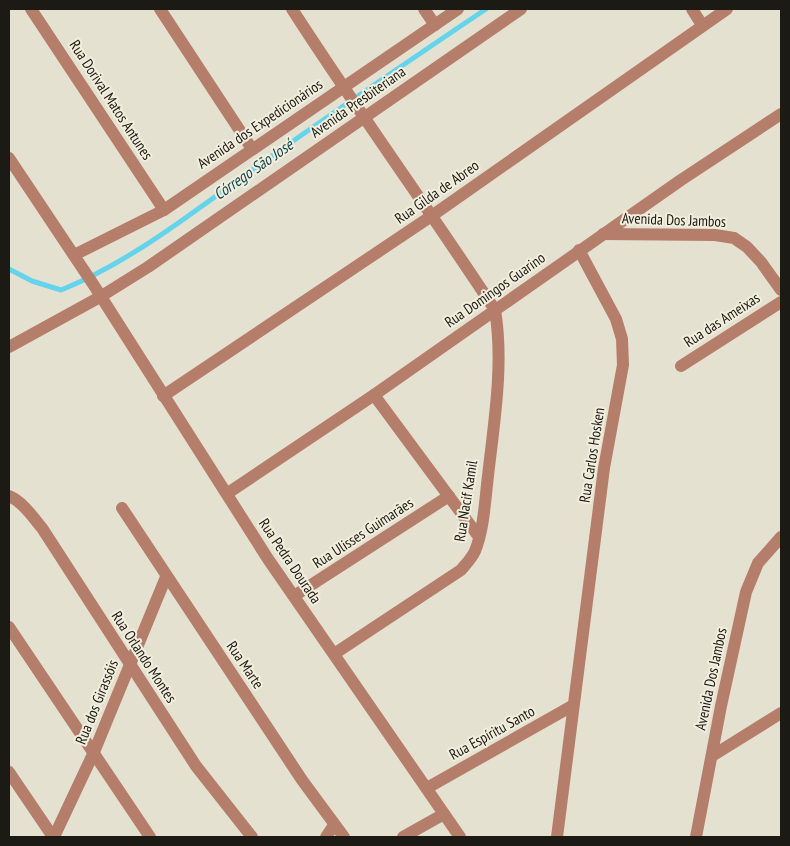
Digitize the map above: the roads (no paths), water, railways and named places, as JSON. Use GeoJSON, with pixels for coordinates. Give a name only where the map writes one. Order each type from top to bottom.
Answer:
{"type":"FeatureCollection","features":[{"type":"Feature","properties":{"kind":"street","name":"Rua Dorival Matos Antunes"},"geometry":{"type":"LineString","coordinates":[[31,9],[164,210]]}},
{"type":"Feature","properties":{"kind":"street"},"geometry":{"type":"LineString","coordinates":[[160,9],[252,150]]}},
{"type":"Feature","properties":{"kind":"street"},"geometry":{"type":"LineString","coordinates":[[292,9],[364,119],[433,215],[495,310]]}},
{"type":"Feature","properties":{"kind":"street"},"geometry":{"type":"LineString","coordinates":[[424,9],[435,25]]}},
{"type":"Feature","properties":{"kind":"street","name":"Avenida dos Expedicionários"},"geometry":{"type":"LineString","coordinates":[[74,255],[164,210],[252,150],[346,92],[458,9]]}},
{"type":"Feature","properties":{"kind":"street","name":"Avenida Presbiteriana"},"geometry":{"type":"LineString","coordinates":[[9,346],[100,297],[364,119],[521,9]]}},
{"type":"Feature","properties":{"kind":"street"},"geometry":{"type":"LineString","coordinates":[[692,9],[702,26]]}},
{"type":"Feature","properties":{"kind":"street","name":"Rua Gilda de Abreo"},"geometry":{"type":"LineString","coordinates":[[163,396],[433,215],[727,9]]}},
{"type":"Feature","properties":{"kind":"street","name":"Rua Domingos Guarino"},"geometry":{"type":"LineString","coordinates":[[228,493],[374,395],[579,250],[781,114]]}},
{"type":"Feature","properties":{"kind":"street","name":"Rua Pedra Dourada"},"geometry":{"type":"LineString","coordinates":[[9,158],[74,255],[163,396],[294,596],[460,837]]}},
{"type":"Feature","properties":{"kind":"street","name":"Avenida Dos Jambos"},"geometry":{"type":"LineString","coordinates":[[603,234],[715,235],[734,238],[747,247],[761,262],[781,290]]}},
{"type":"Feature","properties":{"kind":"street","name":"Rua Carlos Hosken"},"geometry":{"type":"LineString","coordinates":[[557,837],[572,706],[578,675],[604,468],[623,364],[622,339],[616,319],[579,250]]}},
{"type":"Feature","properties":{"kind":"street","name":"Rua das Ameixas"},"geometry":{"type":"LineString","coordinates":[[681,366],[781,302]]}},
{"type":"Feature","properties":{"kind":"street","name":"Rua Nacif Kamil"},"geometry":{"type":"LineString","coordinates":[[334,654],[461,570],[474,552],[479,537],[491,449],[499,356],[495,310]]}},
{"type":"Feature","properties":{"kind":"street"},"geometry":{"type":"LineString","coordinates":[[374,395],[479,537]]}},
{"type":"Feature","properties":{"kind":"street","name":"Rua Orlando Montes"},"geometry":{"type":"LineString","coordinates":[[9,496],[16,499],[28,510],[42,528],[196,766],[252,837]]}},
{"type":"Feature","properties":{"kind":"street","name":"Rua Ulisses Guimarães"},"geometry":{"type":"LineString","coordinates":[[294,596],[449,496]]}},
{"type":"Feature","properties":{"kind":"street","name":"Rua Marte"},"geometry":{"type":"LineString","coordinates":[[122,508],[166,577],[344,837]]}},
{"type":"Feature","properties":{"kind":"street","name":"Avenida Dos Jambos"},"geometry":{"type":"LineString","coordinates":[[696,837],[746,592],[758,563],[781,537]]}},
{"type":"Feature","properties":{"kind":"street","name":"Rua dos Girassóis"},"geometry":{"type":"LineString","coordinates":[[54,837],[94,752],[166,577]]}},
{"type":"Feature","properties":{"kind":"street"},"geometry":{"type":"LineString","coordinates":[[9,627],[150,837]]}},
{"type":"Feature","properties":{"kind":"street","name":"Rua Espíritu Santo"},"geometry":{"type":"LineString","coordinates":[[427,788],[572,706]]}},
{"type":"Feature","properties":{"kind":"street"},"geometry":{"type":"LineString","coordinates":[[712,756],[781,713]]}},
{"type":"Feature","properties":{"kind":"street"},"geometry":{"type":"LineString","coordinates":[[9,772],[54,837]]}},
{"type":"Feature","properties":{"kind":"street"},"geometry":{"type":"LineString","coordinates":[[403,837],[444,814]]}},
{"type":"Feature","properties":{"kind":"street"},"geometry":{"type":"LineString","coordinates":[[326,837],[334,825]]}},
{"type":"Feature","properties":{"kind":"waterway","name":"Córrego São José"},"geometry":{"type":"LineString","coordinates":[[9,269],[32,281],[61,290],[113,265],[163,234],[315,125],[486,9]]}}]}
